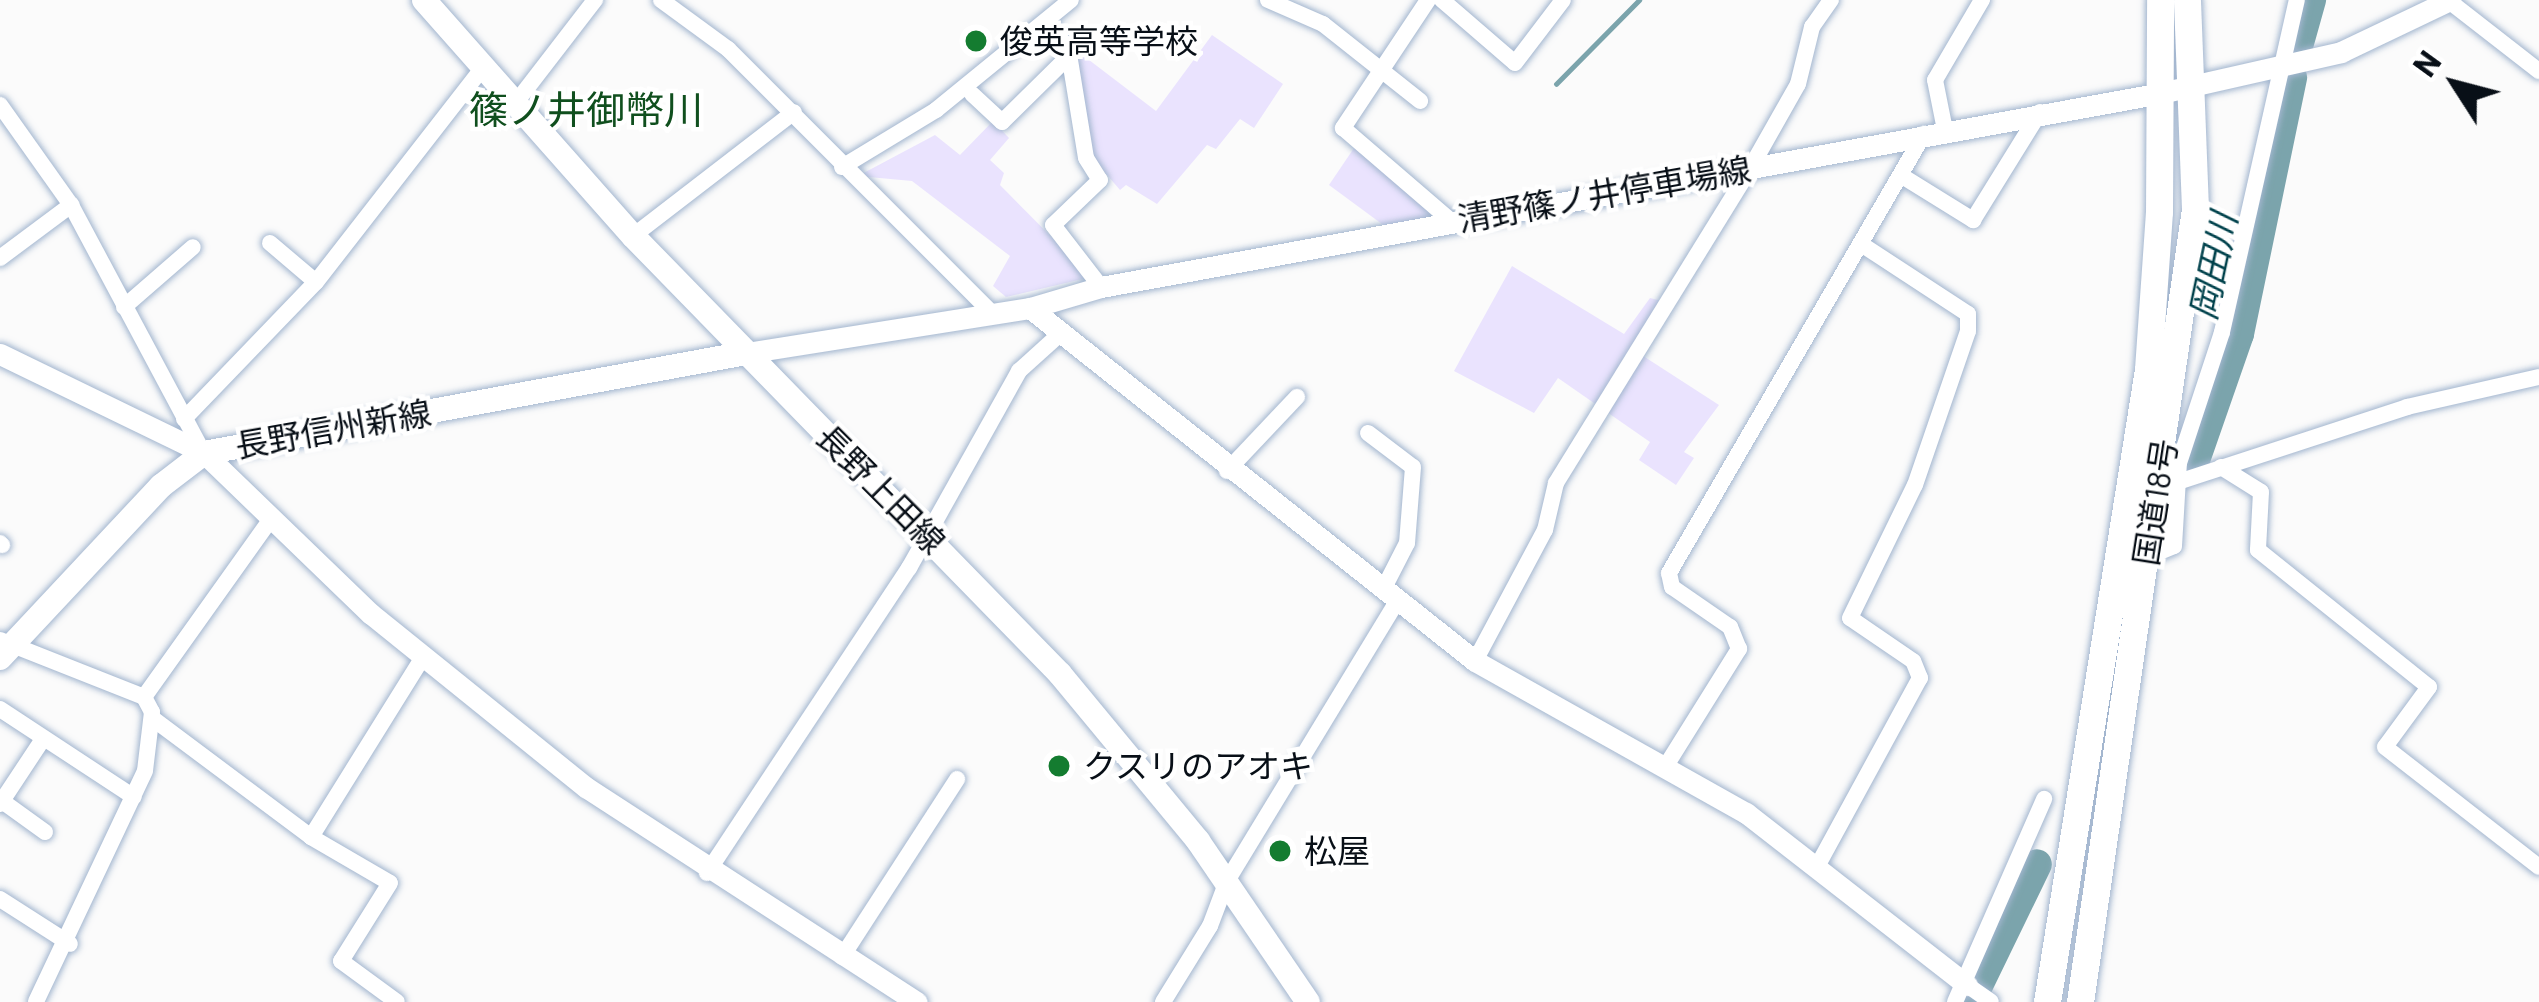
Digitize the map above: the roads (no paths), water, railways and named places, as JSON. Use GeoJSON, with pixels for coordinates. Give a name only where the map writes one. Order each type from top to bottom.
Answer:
{"type":"FeatureCollection","features":[{"type":"Feature","properties":{"kind":"highway","name":"国道18号"},"geometry":{"type":"LineString","coordinates":[[2047,1002],[2148,369],[2161,93],[2160,0]]}},
{"type":"Feature","properties":{"kind":"highway","name":"国道18号"},"geometry":{"type":"LineString","coordinates":[[2080,1002],[2195,209],[2187,0]]}},
{"type":"Feature","properties":{"kind":"main road","name":"長野上田線"},"geometry":{"type":"LineString","coordinates":[[424,0],[633,236],[926,533],[1109,730],[1226,881],[1308,1002]]}},
{"type":"Feature","properties":{"kind":"main road","name":"長野信州新線"},"geometry":{"type":"LineString","coordinates":[[4,647],[161,486],[204,453],[746,353]]}},
{"type":"Feature","properties":{"kind":"street"},"geometry":{"type":"LineString","coordinates":[[514,105],[595,0]]}},
{"type":"Feature","properties":{"kind":"street"},"geometry":{"type":"LineString","coordinates":[[661,0],[794,112],[842,167],[991,312]]}},
{"type":"Feature","properties":{"kind":"street"},"geometry":{"type":"LineString","coordinates":[[842,167],[892,142],[1048,24],[1071,0]]}},
{"type":"Feature","properties":{"kind":"street"},"geometry":{"type":"LineString","coordinates":[[1268,0],[1323,23],[1420,101]]}},
{"type":"Feature","properties":{"kind":"street"},"geometry":{"type":"LineString","coordinates":[[1428,0],[1378,68],[1345,135],[1451,221]]}},
{"type":"Feature","properties":{"kind":"street"},"geometry":{"type":"LineString","coordinates":[[1442,0],[1515,63],[1562,0]]}},
{"type":"Feature","properties":{"kind":"street"},"geometry":{"type":"LineString","coordinates":[[1475,661],[1545,530],[1556,483],[1751,167],[1798,84],[1812,27],[1831,0]]}},
{"type":"Feature","properties":{"kind":"street"},"geometry":{"type":"LineString","coordinates":[[1664,769],[1739,650],[1730,627],[1672,587],[1670,573],[1902,176],[1935,132],[1935,80],[1982,0]]}},
{"type":"Feature","properties":{"kind":"street"},"geometry":{"type":"LineString","coordinates":[[2147,557],[2174,546],[2180,463],[2222,332],[2296,0]]}},
{"type":"Feature","properties":{"kind":"street"},"geometry":{"type":"LineString","coordinates":[[2450,0],[2539,71]]}},
{"type":"Feature","properties":{"kind":"street","name":"清野篠ノ井停車場線"},"geometry":{"type":"LineString","coordinates":[[746,353],[1030,308],[1101,287],[2161,93],[2394,33],[2450,0]]}},
{"type":"Feature","properties":{"kind":"street"},"geometry":{"type":"LineString","coordinates":[[1048,24],[1070,56],[1087,158],[1100,180],[1053,225],[1101,287]]}},
{"type":"Feature","properties":{"kind":"street"},"geometry":{"type":"LineString","coordinates":[[972,94],[1002,122],[1070,56]]}},
{"type":"Feature","properties":{"kind":"street"},"geometry":{"type":"LineString","coordinates":[[184,419],[316,282],[482,69]]}},
{"type":"Feature","properties":{"kind":"street"},"geometry":{"type":"LineString","coordinates":[[0,105],[71,205],[204,453],[269,522],[423,657],[707,873],[917,1002]]}},
{"type":"Feature","properties":{"kind":"street"},"geometry":{"type":"LineString","coordinates":[[633,236],[794,112]]}},
{"type":"Feature","properties":{"kind":"street"},"geometry":{"type":"LineString","coordinates":[[1902,176],[1973,220],[2040,112]]}},
{"type":"Feature","properties":{"kind":"street"},"geometry":{"type":"LineString","coordinates":[[0,258],[71,205]]}},
{"type":"Feature","properties":{"kind":"street"},"geometry":{"type":"LineString","coordinates":[[270,243],[316,282]]}},
{"type":"Feature","properties":{"kind":"street"},"geometry":{"type":"LineString","coordinates":[[1819,863],[1920,678],[1913,661],[1850,618],[1915,485],[1969,331],[1968,314],[1864,246]]}},
{"type":"Feature","properties":{"kind":"street"},"geometry":{"type":"LineString","coordinates":[[124,307],[193,247]]}},
{"type":"Feature","properties":{"kind":"street"},"geometry":{"type":"LineString","coordinates":[[1030,308],[1227,471],[1475,661],[1819,863],[1977,997],[2044,799]]}},
{"type":"Feature","properties":{"kind":"street"},"geometry":{"type":"LineString","coordinates":[[707,873],[926,533],[1019,371],[1060,334]]}},
{"type":"Feature","properties":{"kind":"street"},"geometry":{"type":"LineString","coordinates":[[0,354],[204,453]]}},
{"type":"Feature","properties":{"kind":"street"},"geometry":{"type":"LineString","coordinates":[[2182,481],[2440,398],[2539,377]]}},
{"type":"Feature","properties":{"kind":"street"},"geometry":{"type":"LineString","coordinates":[[1227,471],[1297,397]]}},
{"type":"Feature","properties":{"kind":"street"},"geometry":{"type":"LineString","coordinates":[[1163,1002],[1210,926],[1226,881],[1390,596],[1406,543],[1413,467],[1368,434]]}},
{"type":"Feature","properties":{"kind":"street"},"geometry":{"type":"LineString","coordinates":[[2221,467],[2261,492],[2258,550],[2429,687],[2385,747],[2539,867]]}},
{"type":"Feature","properties":{"kind":"street"},"geometry":{"type":"LineString","coordinates":[[144,697],[269,522]]}},
{"type":"Feature","properties":{"kind":"street"},"geometry":{"type":"LineString","coordinates":[[4,647],[144,697],[152,718],[311,837],[390,883],[341,961],[397,1002]]}},
{"type":"Feature","properties":{"kind":"street"},"geometry":{"type":"LineString","coordinates":[[311,837],[423,657]]}},
{"type":"Feature","properties":{"kind":"street"},"geometry":{"type":"LineString","coordinates":[[0,709],[134,797]]}},
{"type":"Feature","properties":{"kind":"street"},"geometry":{"type":"LineString","coordinates":[[36,1002],[70,944],[134,797],[152,718]]}},
{"type":"Feature","properties":{"kind":"street"},"geometry":{"type":"LineString","coordinates":[[43,739],[1,803],[45,832]]}},
{"type":"Feature","properties":{"kind":"street"},"geometry":{"type":"LineString","coordinates":[[842,957],[957,779]]}},
{"type":"Feature","properties":{"kind":"street"},"geometry":{"type":"LineString","coordinates":[[0,898],[70,944]]}},
{"type":"Feature","properties":{"kind":"waterway"},"geometry":{"type":"LineString","coordinates":[[1556,84],[1639,0]]}},
{"type":"Feature","properties":{"kind":"waterway","name":"岡田川"},"geometry":{"type":"LineString","coordinates":[[2299,43],[2311,0]]}},
{"type":"Feature","properties":{"kind":"waterway","name":"岡田川"},"geometry":{"type":"LineString","coordinates":[[2193,466],[2239,334],[2292,77]]}},
{"type":"Feature","properties":{"kind":"waterway","name":"岡田川"},"geometry":{"type":"LineString","coordinates":[[1970,1002],[2037,864]]}},
{"type":"Feature","properties":{"kind":"place","name":"俊英高等学校"},"geometry":{"type":"Point","coordinates":[976,41]}},
{"type":"Feature","properties":{"kind":"place","name":"クスリのアオキ"},"geometry":{"type":"Point","coordinates":[1059,766]}},
{"type":"Feature","properties":{"kind":"place","name":"松屋"},"geometry":{"type":"Point","coordinates":[1280,851]}},
{"type":"Feature","properties":{"kind":"district","name":"篠ノ井御幣川"},"geometry":{"type":"Point","coordinates":[586,109]}}]}
